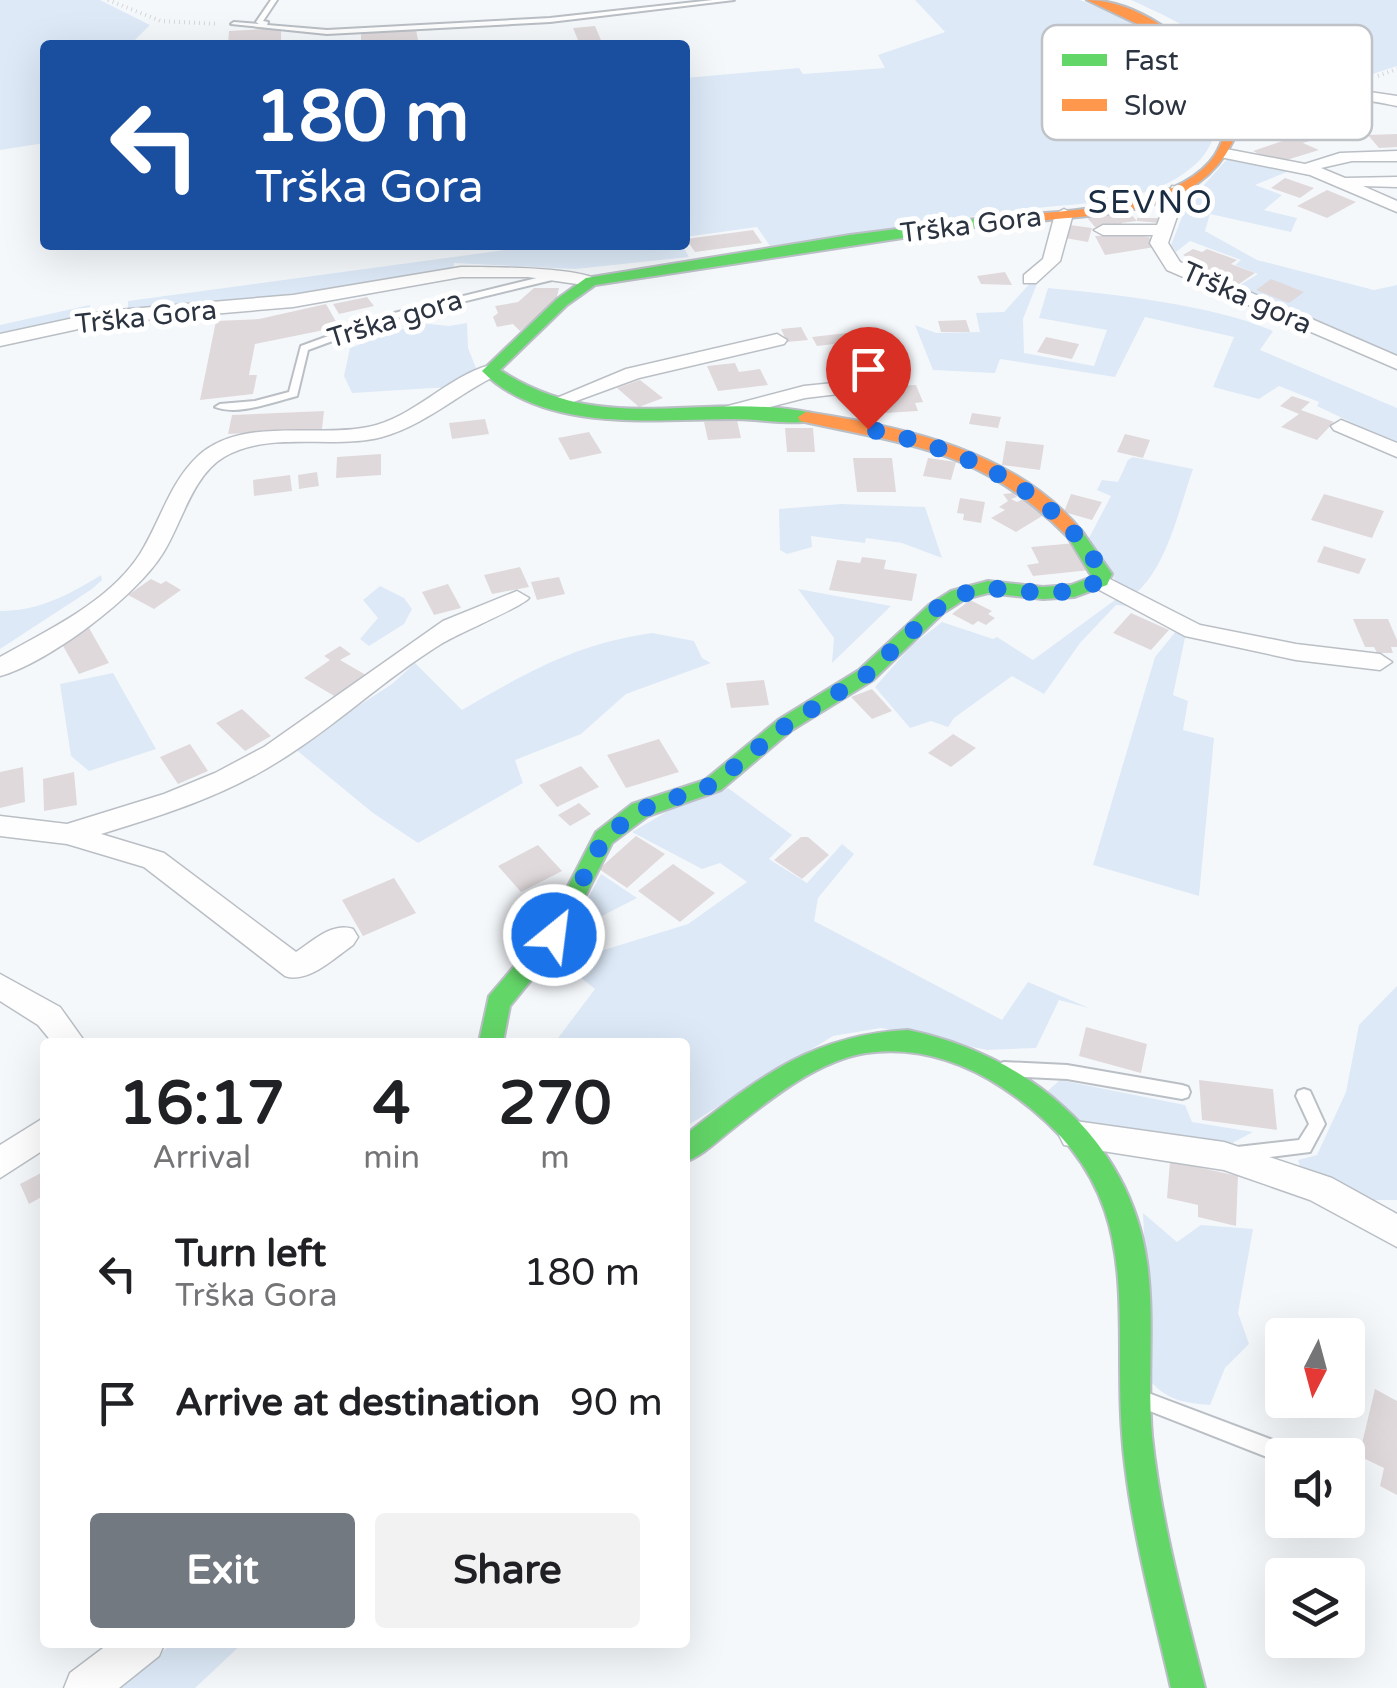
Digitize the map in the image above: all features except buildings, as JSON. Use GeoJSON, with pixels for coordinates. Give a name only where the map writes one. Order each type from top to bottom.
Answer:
{"type":"FeatureCollection","features":[{"type":"Feature","properties":{"kind":"street"},"geometry":{"type":"LineString","coordinates":[[1093,0],[1147,25]]}},
{"type":"Feature","properties":{"kind":"street"},"geometry":{"type":"LineString","coordinates":[[1372,97],[1397,101]]}},
{"type":"Feature","properties":{"kind":"street"},"geometry":{"type":"LineString","coordinates":[[1230,140],[1226,154],[1314,172],[1397,207]]}},
{"type":"Feature","properties":{"kind":"street","name":"Trška Gora"},"geometry":{"type":"LineString","coordinates":[[0,340],[106,318],[234,308],[462,272],[529,272],[549,278],[591,280],[850,239],[1064,214],[1141,202],[1178,190],[1207,174],[1226,154]]}},
{"type":"Feature","properties":{"kind":"street"},"geometry":{"type":"LineString","coordinates":[[1314,172],[1310,168],[1314,164],[1329,160],[1397,156]]}},
{"type":"Feature","properties":{"kind":"street"},"geometry":{"type":"LineString","coordinates":[[1339,180],[1397,182]]}},
{"type":"Feature","properties":{"kind":"street","name":"Trška gora"},"geometry":{"type":"LineString","coordinates":[[1178,190],[1162,230],[1161,251],[1173,266],[1397,363]]}},
{"type":"Feature","properties":{"kind":"street"},"geometry":{"type":"LineString","coordinates":[[1030,279],[1051,261],[1064,214]]}},
{"type":"Feature","properties":{"kind":"street"},"geometry":{"type":"LineString","coordinates":[[1103,230],[1162,230]]}},
{"type":"Feature","properties":{"kind":"street","name":"Trška Gora"},"geometry":{"type":"LineString","coordinates":[[0,668],[60,631],[142,567],[200,464],[218,451],[267,440],[374,432],[407,422],[430,409],[448,392],[490,371],[496,361],[591,280]]}},
{"type":"Feature","properties":{"kind":"street"},"geometry":{"type":"LineString","coordinates":[[557,402],[633,373],[777,340]]}},
{"type":"Feature","properties":{"kind":"street"},"geometry":{"type":"LineString","coordinates":[[490,371],[502,386],[557,402],[636,416],[731,412],[791,415],[903,436],[994,469],[1073,531],[1103,574],[1100,581],[1074,591],[1043,593],[988,588],[958,595],[936,609],[866,675],[785,726],[712,785],[640,810],[604,838],[554,935],[498,1003],[491,1038]]}},
{"type":"Feature","properties":{"kind":"street"},"geometry":{"type":"LineString","coordinates":[[731,412],[792,394],[873,385]]}},
{"type":"Feature","properties":{"kind":"street"},"geometry":{"type":"LineString","coordinates":[[1341,426],[1397,451]]}},
{"type":"Feature","properties":{"kind":"street"},"geometry":{"type":"LineString","coordinates":[[1100,581],[1193,632],[1296,652],[1380,662]]}},
{"type":"Feature","properties":{"kind":"street"},"geometry":{"type":"LineString","coordinates":[[67,834],[152,809],[225,780],[328,717],[448,625],[478,609],[517,598]]}},
{"type":"Feature","properties":{"kind":"street"},"geometry":{"type":"LineString","coordinates":[[0,826],[67,834],[154,860],[296,968],[343,936]]}},
{"type":"Feature","properties":{"kind":"street"},"geometry":{"type":"LineString","coordinates":[[0,986],[48,1016],[67,1038]]}},
{"type":"Feature","properties":{"kind":"street"},"geometry":{"type":"LineString","coordinates":[[690,1147],[823,1057],[870,1042],[942,1047],[1023,1090],[1075,1136],[1108,1184],[1126,1230],[1136,1351],[1134,1397],[1148,1521],[1188,1688]]}},
{"type":"Feature","properties":{"kind":"street"},"geometry":{"type":"LineString","coordinates":[[0,1163],[40,1135]]}},
{"type":"Feature","properties":{"kind":"street"},"geometry":{"type":"LineString","coordinates":[[1075,1136],[1224,1156],[1320,1189],[1397,1231]]}},
{"type":"Feature","properties":{"kind":"street"},"geometry":{"type":"LineString","coordinates":[[85,1688],[137,1648]]}},
{"type":"Feature","properties":{"kind":"lane"},"geometry":{"type":"LineString","coordinates":[[274,0],[259,22],[344,28]]}},
{"type":"Feature","properties":{"kind":"lane"},"geometry":{"type":"LineString","coordinates":[[234,24],[304,32],[550,20],[657,5],[731,0]]}},
{"type":"Feature","properties":{"kind":"lane"},"geometry":{"type":"LineString","coordinates":[[304,32],[304,40]]}},
{"type":"Feature","properties":{"kind":"lane","name":"Trška gora"},"geometry":{"type":"LineString","coordinates":[[220,408],[294,394],[298,382],[296,366],[304,348],[389,317],[549,278]]}},
{"type":"Feature","properties":{"kind":"lane"},"geometry":{"type":"LineString","coordinates":[[987,1068],[1067,1072],[1182,1092]]}},
{"type":"Feature","properties":{"kind":"lane"},"geometry":{"type":"LineString","coordinates":[[1224,1156],[1304,1147],[1317,1124],[1304,1096]]}},
{"type":"Feature","properties":{"kind":"lane"},"geometry":{"type":"LineString","coordinates":[[1134,1397],[1265,1447]]}},
{"type":"Feature","properties":{"kind":"path"},"geometry":{"type":"LineString","coordinates":[[108,0],[136,16],[164,24],[234,24]]}},
{"type":"Feature","properties":{"kind":"shaded area"},"geometry":{"type":"Polygon","coordinates":[[[0,0],[100,0],[150,25],[135,40],[40,40],[40,144],[0,150],[0,0]]]}},
{"type":"Feature","properties":{"kind":"shaded area"},"geometry":{"type":"Polygon","coordinates":[[[915,0],[1080,0],[1117,16],[1134,25],[1042,25],[1042,140],[1212,140],[1209,147],[1196,164],[1160,187],[1101,202],[770,246],[757,227],[690,236],[690,78],[799,68],[803,74],[885,68],[878,55],[945,32],[915,0]]]}},
{"type":"Feature","properties":{"kind":"shaded area"},"geometry":{"type":"Polygon","coordinates":[[[1131,0],[1397,0],[1397,66],[1372,74],[1372,25],[1181,25],[1131,0]]]}},
{"type":"Feature","properties":{"kind":"shaded area"},"geometry":{"type":"Polygon","coordinates":[[[1228,158],[1289,171],[1255,185],[1282,195],[1264,210],[1297,218],[1291,232],[1210,214],[1205,231],[1257,260],[1374,290],[1397,285],[1397,357],[1224,281],[1240,285],[1258,274],[1235,265],[1241,260],[1190,241],[1176,252],[1171,245],[1187,204],[1228,158]]]}},
{"type":"Feature","properties":{"kind":"shaded area"},"geometry":{"type":"Polygon","coordinates":[[[505,250],[685,250],[689,257],[575,269],[454,263],[453,271],[258,303],[131,312],[128,301],[505,250]]]}},
{"type":"Feature","properties":{"kind":"shaded area"},"geometry":{"type":"Polygon","coordinates":[[[1033,280],[1038,281],[1023,319],[1024,353],[1094,366],[1107,330],[1039,318],[1048,288],[1132,297],[1222,314],[1273,331],[1260,350],[1397,408],[1397,444],[1317,406],[1319,402],[1279,386],[1259,399],[1213,387],[1234,337],[1145,317],[1115,377],[1000,359],[995,373],[933,370],[915,325],[936,333],[980,332],[976,313],[1004,312],[1033,280]]]}},
{"type":"Feature","properties":{"kind":"shaded area"},"geometry":{"type":"Polygon","coordinates":[[[90,305],[90,316],[0,336],[0,325],[90,305]]]}},
{"type":"Feature","properties":{"kind":"shaded area"},"geometry":{"type":"Polygon","coordinates":[[[420,323],[467,323],[468,348],[476,368],[450,387],[352,393],[344,376],[350,348],[420,323]]]}},
{"type":"Feature","properties":{"kind":"shaded area"},"geometry":{"type":"Polygon","coordinates":[[[1133,457],[1193,469],[1164,552],[1136,593],[1113,578],[1089,538],[1111,496],[1097,490],[1102,480],[1118,482],[1133,457]]]}},
{"type":"Feature","properties":{"kind":"shaded area"},"geometry":{"type":"Polygon","coordinates":[[[841,504],[925,507],[942,558],[902,543],[866,538],[865,543],[811,536],[812,547],[787,554],[780,550],[779,509],[841,504]]]}},
{"type":"Feature","properties":{"kind":"shaded area"},"geometry":{"type":"Polygon","coordinates":[[[101,575],[102,580],[92,589],[0,649],[0,611],[53,600],[101,575]]]}},
{"type":"Feature","properties":{"kind":"shaded area"},"geometry":{"type":"Polygon","coordinates":[[[380,586],[404,598],[412,609],[404,624],[369,646],[360,639],[378,618],[363,600],[380,586]]]}},
{"type":"Feature","properties":{"kind":"shaded area"},"geometry":{"type":"Polygon","coordinates":[[[798,589],[891,606],[832,663],[834,638],[798,589]]]}},
{"type":"Feature","properties":{"kind":"shaded area"},"geometry":{"type":"Polygon","coordinates":[[[1119,597],[1129,606],[1116,605],[1080,643],[1044,694],[1012,676],[954,718],[948,727],[931,721],[910,728],[875,687],[911,646],[942,622],[997,637],[1033,660],[1119,597]]]}},
{"type":"Feature","properties":{"kind":"shaded area"},"geometry":{"type":"Polygon","coordinates":[[[1177,630],[1186,633],[1173,695],[1188,701],[1183,730],[1214,738],[1199,896],[1093,865],[1155,657],[1177,630]]]}},
{"type":"Feature","properties":{"kind":"shaded area"},"geometry":{"type":"Polygon","coordinates":[[[652,633],[694,641],[702,658],[711,663],[626,694],[581,734],[515,760],[523,783],[418,843],[373,813],[294,748],[392,684],[415,663],[462,710],[575,652],[652,633]]]}},
{"type":"Feature","properties":{"kind":"shaded area"},"geometry":{"type":"Polygon","coordinates":[[[113,673],[156,749],[89,771],[71,756],[60,684],[113,673]]]}},
{"type":"Feature","properties":{"kind":"shaded area"},"geometry":{"type":"Polygon","coordinates":[[[728,788],[792,835],[769,859],[807,883],[842,844],[854,854],[818,898],[814,921],[1002,1020],[1028,982],[1089,1008],[1059,1000],[1036,1048],[987,1050],[881,1028],[833,1036],[690,1124],[690,1038],[558,1038],[595,989],[562,963],[688,924],[747,882],[720,863],[702,869],[632,832],[673,808],[728,788]]]}},
{"type":"Feature","properties":{"kind":"shaded area"},"geometry":{"type":"Polygon","coordinates":[[[601,874],[637,898],[569,933],[601,874]]]}},
{"type":"Feature","properties":{"kind":"shaded area"},"geometry":{"type":"Polygon","coordinates":[[[1397,986],[1397,1200],[1370,1200],[1301,1171],[1298,1160],[1317,1155],[1346,1092],[1359,1025],[1397,986]]]}},
{"type":"Feature","properties":{"kind":"shaded area"},"geometry":{"type":"Polygon","coordinates":[[[1060,1080],[1185,1105],[1192,1122],[1253,1132],[1221,1149],[1066,1118],[1042,1096],[1060,1080]]]}},
{"type":"Feature","properties":{"kind":"shaded area"},"geometry":{"type":"Polygon","coordinates":[[[1143,1213],[1177,1242],[1201,1225],[1253,1229],[1238,1313],[1249,1344],[1225,1368],[1210,1405],[1178,1400],[1151,1382],[1143,1213]]]}},
{"type":"Feature","properties":{"kind":"shaded area"},"geometry":{"type":"Polygon","coordinates":[[[167,1648],[238,1648],[195,1688],[116,1688],[167,1648]]]}},
{"type":"Feature","properties":{"kind":"traffic: fast"},"geometry":{"type":"LineString","coordinates":[[806,417],[600,413],[560,406],[523,393],[490,371],[562,302],[591,281],[983,222]]}},
{"type":"Feature","properties":{"kind":"traffic: fast"},"geometry":{"type":"LineString","coordinates":[[492,1038],[498,1003],[554,935],[604,838],[640,810],[713,785],[785,725],[866,675],[936,609],[958,595],[988,587],[1043,593],[1074,591],[1100,581],[1103,574],[1075,534]]}},
{"type":"Feature","properties":{"kind":"traffic: fast"},"geometry":{"type":"LineString","coordinates":[[690,1146],[793,1072],[866,1043],[908,1041],[950,1049],[990,1067],[1028,1091],[1062,1122],[1090,1156],[1113,1194],[1127,1232],[1135,1283],[1135,1411],[1141,1468],[1158,1563],[1188,1688]]}},
{"type":"Feature","properties":{"kind":"traffic: slow"},"geometry":{"type":"LineString","coordinates":[[1093,0],[1148,25]]}},
{"type":"Feature","properties":{"kind":"traffic: slow"},"geometry":{"type":"LineString","coordinates":[[983,222],[1108,209],[1172,193],[1217,162],[1228,140]]}},
{"type":"Feature","properties":{"kind":"traffic: slow"},"geometry":{"type":"LineString","coordinates":[[806,417],[880,430],[952,451],[1018,485],[1075,534]]}},
{"type":"Feature","properties":{"kind":"district","name":"SEVNO"},"geometry":{"type":"Point","coordinates":[1151,203]}},
{"type":"Feature","properties":{"kind":"route"},"geometry":{"type":"LineString","coordinates":[[554,935],[604,838],[640,810],[712,785],[742,765],[785,726],[866,675],[936,609],[958,595],[988,588],[1043,593],[1074,591],[1100,581],[1103,574],[1073,531],[1032,495],[994,469],[903,436],[868,429]]}}]}
